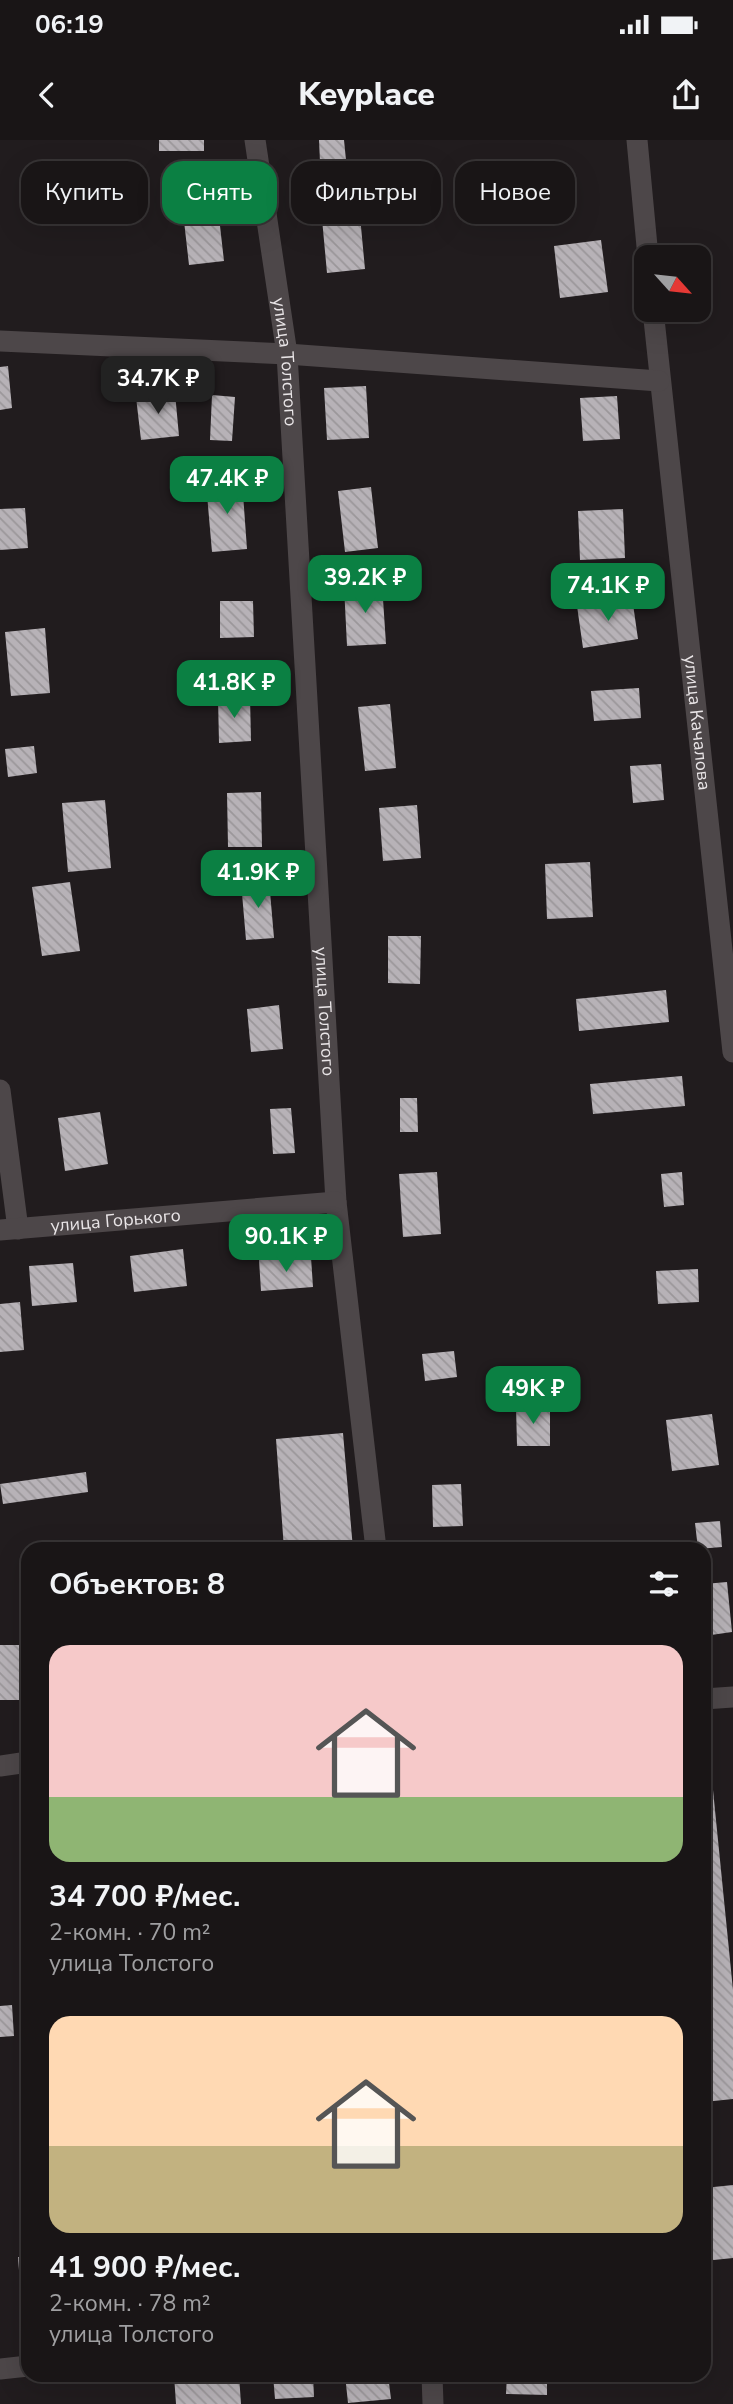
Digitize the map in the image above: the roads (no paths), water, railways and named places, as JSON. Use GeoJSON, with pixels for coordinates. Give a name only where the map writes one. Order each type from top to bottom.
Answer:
{"type":"FeatureCollection","features":[{"type":"Feature","properties":{"kind":"street","name":"улица Толстого"},"geometry":{"type":"LineString","coordinates":[[255,140],[287,354],[336,1202],[375,1542]]}},
{"type":"Feature","properties":{"kind":"street"},"geometry":{"type":"LineString","coordinates":[[637,140],[647,245]]}},
{"type":"Feature","properties":{"kind":"street","name":"улица Качалова"},"geometry":{"type":"LineString","coordinates":[[654,322],[733,1052]]}},
{"type":"Feature","properties":{"kind":"street"},"geometry":{"type":"LineString","coordinates":[[0,341],[287,354],[659,381]]}},
{"type":"Feature","properties":{"kind":"street","name":"улица Горького"},"geometry":{"type":"LineString","coordinates":[[0,1090],[9,1229],[336,1202]]}},
{"type":"Feature","properties":{"kind":"street"},"geometry":{"type":"LineString","coordinates":[[711,1699],[733,1697]]}},
{"type":"Feature","properties":{"kind":"street"},"geometry":{"type":"LineString","coordinates":[[0,1766],[21,1763]]}},
{"type":"Feature","properties":{"kind":"street"},"geometry":{"type":"LineString","coordinates":[[0,2369],[21,2367]]}},
{"type":"Feature","properties":{"kind":"street"},"geometry":{"type":"LineString","coordinates":[[432,2382],[433,2404]]}}]}
